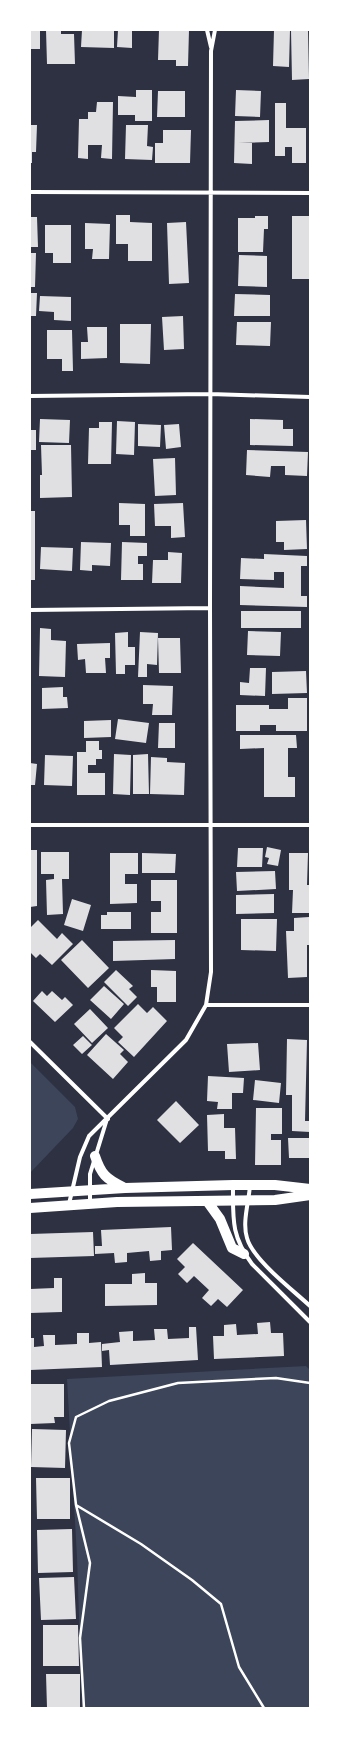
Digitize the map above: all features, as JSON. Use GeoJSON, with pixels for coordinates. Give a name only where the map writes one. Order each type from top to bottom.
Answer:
{"type":"FeatureCollection","features":[{"type":"Feature","properties":{"kind":"main road"},"geometry":{"type":"LineString","coordinates":[[95,1156],[100,1169],[105,1176],[125,1188]]}},
{"type":"Feature","properties":{"kind":"main road"},"geometry":{"type":"LineString","coordinates":[[30,1194],[125,1188],[234,1185],[275,1185],[310,1189]]}},
{"type":"Feature","properties":{"kind":"main road"},"geometry":{"type":"LineString","coordinates":[[30,1208],[90,1204],[275,1200],[310,1195]]}},
{"type":"Feature","properties":{"kind":"main road"},"geometry":{"type":"LineString","coordinates":[[207,1201],[218,1215],[232,1248],[244,1254]]}},
{"type":"Feature","properties":{"kind":"street"},"geometry":{"type":"LineString","coordinates":[[68,1205],[80,1157],[89,1136],[108,1119],[186,1040],[206,1005],[211,972],[211,51],[207,30]]}},
{"type":"Feature","properties":{"kind":"street"},"geometry":{"type":"LineString","coordinates":[[211,51],[215,30]]}},
{"type":"Feature","properties":{"kind":"street"},"geometry":{"type":"LineString","coordinates":[[30,192],[310,193]]}},
{"type":"Feature","properties":{"kind":"street"},"geometry":{"type":"LineString","coordinates":[[30,396],[210,394],[310,397]]}},
{"type":"Feature","properties":{"kind":"street"},"geometry":{"type":"LineString","coordinates":[[30,610],[210,608]]}},
{"type":"Feature","properties":{"kind":"street"},"geometry":{"type":"LineString","coordinates":[[30,825],[310,825]]}},
{"type":"Feature","properties":{"kind":"street"},"geometry":{"type":"LineString","coordinates":[[206,1005],[310,1005]]}},
{"type":"Feature","properties":{"kind":"street"},"geometry":{"type":"LineString","coordinates":[[30,1042],[108,1119]]}},
{"type":"Feature","properties":{"kind":"street"},"geometry":{"type":"LineString","coordinates":[[90,1204],[90,1174],[108,1119]]}},
{"type":"Feature","properties":{"kind":"street"},"geometry":{"type":"LineString","coordinates":[[234,1185],[234,1229],[238,1243],[244,1254],[252,1264],[310,1322]]}},
{"type":"Feature","properties":{"kind":"street"},"geometry":{"type":"LineString","coordinates":[[250,1185],[250,1200],[247,1214],[247,1238],[252,1249],[267,1266],[310,1306]]}},
{"type":"Feature","properties":{"kind":"path"},"geometry":{"type":"LineString","coordinates":[[84,1708],[80,1638],[90,1563],[76,1506],[69,1443],[76,1417],[109,1401],[178,1383],[276,1378],[310,1384]]}},
{"type":"Feature","properties":{"kind":"path"},"geometry":{"type":"LineString","coordinates":[[76,1506],[141,1544],[192,1580],[221,1604],[239,1667],[264,1708]]}},
{"type":"Feature","properties":{"kind":"shaded area"},"geometry":{"type":"Polygon","coordinates":[[[30,1062],[75,1107],[78,1119],[73,1128],[30,1173],[30,1062]]]}},
{"type":"Feature","properties":{"kind":"shaded area"},"geometry":{"type":"Polygon","coordinates":[[[306,1366],[310,1370],[310,1708],[82,1708],[77,1557],[67,1379],[306,1366]]]}},
{"type":"Feature","properties":{"kind":"building"},"geometry":{"type":"Polygon","coordinates":[[[30,30],[40,30],[40,49],[30,49],[30,30]]]}},
{"type":"Feature","properties":{"kind":"building"},"geometry":{"type":"Polygon","coordinates":[[[46,30],[61,30],[61,34],[74,34],[75,64],[47,64],[46,30]]]}},
{"type":"Feature","properties":{"kind":"building"},"geometry":{"type":"Polygon","coordinates":[[[82,30],[114,30],[114,48],[81,47],[82,30]]]}},
{"type":"Feature","properties":{"kind":"building"},"geometry":{"type":"Polygon","coordinates":[[[118,30],[132,30],[132,48],[117,47],[118,30]]]}},
{"type":"Feature","properties":{"kind":"building"},"geometry":{"type":"Polygon","coordinates":[[[159,30],[189,30],[188,66],[176,66],[176,60],[158,60],[159,30]]]}},
{"type":"Feature","properties":{"kind":"building"},"geometry":{"type":"Polygon","coordinates":[[[274,30],[290,30],[289,67],[273,66],[274,30]]]}},
{"type":"Feature","properties":{"kind":"building"},"geometry":{"type":"Polygon","coordinates":[[[291,30],[308,30],[309,79],[292,80],[291,30]]]}},
{"type":"Feature","properties":{"kind":"building"},"geometry":{"type":"Polygon","coordinates":[[[136,90],[152,90],[152,121],[135,121],[135,115],[118,115],[118,96],[136,97],[136,90]]]}},
{"type":"Feature","properties":{"kind":"building"},"geometry":{"type":"Polygon","coordinates":[[[236,90],[261,91],[260,117],[235,116],[236,90]]]}},
{"type":"Feature","properties":{"kind":"building"},"geometry":{"type":"Polygon","coordinates":[[[158,91],[185,91],[185,117],[157,117],[158,91]]]}},
{"type":"Feature","properties":{"kind":"building"},"geometry":{"type":"Polygon","coordinates":[[[97,102],[113,102],[112,159],[101,158],[102,145],[88,145],[88,159],[78,158],[79,119],[88,119],[88,112],[96,112],[97,102]]]}},
{"type":"Feature","properties":{"kind":"building"},"geometry":{"type":"Polygon","coordinates":[[[275,103],[286,103],[286,128],[306,128],[306,163],[292,163],[292,147],[285,147],[285,156],[275,156],[275,103]]]}},
{"type":"Feature","properties":{"kind":"building"},"geometry":{"type":"Polygon","coordinates":[[[269,120],[269,142],[238,143],[252,143],[252,164],[234,163],[235,121],[269,120]]]}},
{"type":"Feature","properties":{"kind":"building"},"geometry":{"type":"Polygon","coordinates":[[[30,125],[37,125],[36,152],[32,152],[32,163],[30,163],[30,125]]]}},
{"type":"Feature","properties":{"kind":"building"},"geometry":{"type":"Polygon","coordinates":[[[126,125],[148,125],[147,146],[153,147],[152,160],[125,159],[126,125]]]}},
{"type":"Feature","properties":{"kind":"building"},"geometry":{"type":"Polygon","coordinates":[[[163,130],[191,130],[190,163],[155,163],[155,143],[163,143],[163,130]]]}},
{"type":"Feature","properties":{"kind":"building"},"geometry":{"type":"Polygon","coordinates":[[[116,215],[130,215],[130,222],[152,223],[152,261],[128,261],[128,244],[116,244],[116,215]]]}},
{"type":"Feature","properties":{"kind":"building"},"geometry":{"type":"Polygon","coordinates":[[[255,216],[268,216],[268,229],[264,229],[263,252],[238,252],[238,218],[255,218],[255,216]]]}},
{"type":"Feature","properties":{"kind":"building"},"geometry":{"type":"Polygon","coordinates":[[[292,216],[309,216],[309,279],[292,279],[292,216]]]}},
{"type":"Feature","properties":{"kind":"building"},"geometry":{"type":"Polygon","coordinates":[[[30,217],[37,217],[38,247],[30,247],[30,217]]]}},
{"type":"Feature","properties":{"kind":"building"},"geometry":{"type":"Polygon","coordinates":[[[186,222],[189,283],[169,284],[167,223],[186,222]]]}},
{"type":"Feature","properties":{"kind":"building"},"geometry":{"type":"Polygon","coordinates":[[[85,223],[110,224],[109,259],[92,259],[93,249],[85,249],[85,223]]]}},
{"type":"Feature","properties":{"kind":"building"},"geometry":{"type":"Polygon","coordinates":[[[45,225],[71,225],[71,263],[53,263],[53,253],[45,253],[45,225]]]}},
{"type":"Feature","properties":{"kind":"building"},"geometry":{"type":"Polygon","coordinates":[[[30,253],[36,253],[35,287],[30,287],[30,253]]]}},
{"type":"Feature","properties":{"kind":"building"},"geometry":{"type":"Polygon","coordinates":[[[239,255],[267,256],[267,287],[238,286],[239,255]]]}},
{"type":"Feature","properties":{"kind":"building"},"geometry":{"type":"Polygon","coordinates":[[[30,293],[37,293],[36,316],[30,316],[30,293]]]}},
{"type":"Feature","properties":{"kind":"building"},"geometry":{"type":"Polygon","coordinates":[[[235,294],[270,295],[270,316],[234,316],[235,294]]]}},
{"type":"Feature","properties":{"kind":"building"},"geometry":{"type":"Polygon","coordinates":[[[40,296],[71,297],[71,321],[54,320],[54,312],[39,311],[40,296]]]}},
{"type":"Feature","properties":{"kind":"building"},"geometry":{"type":"Polygon","coordinates":[[[183,316],[184,349],[164,350],[162,317],[183,316]]]}},
{"type":"Feature","properties":{"kind":"building"},"geometry":{"type":"Polygon","coordinates":[[[237,322],[271,322],[270,346],[236,345],[237,322]]]}},
{"type":"Feature","properties":{"kind":"building"},"geometry":{"type":"Polygon","coordinates":[[[120,324],[151,324],[150,364],[120,363],[120,324]]]}},
{"type":"Feature","properties":{"kind":"building"},"geometry":{"type":"Polygon","coordinates":[[[87,327],[107,327],[107,358],[81,359],[81,342],[88,342],[87,327]]]}},
{"type":"Feature","properties":{"kind":"building"},"geometry":{"type":"Polygon","coordinates":[[[47,330],[72,330],[73,371],[62,371],[62,359],[47,359],[47,330]]]}},
{"type":"Feature","properties":{"kind":"building"},"geometry":{"type":"Polygon","coordinates":[[[40,419],[70,420],[69,443],[39,442],[40,419]]]}},
{"type":"Feature","properties":{"kind":"building"},"geometry":{"type":"Polygon","coordinates":[[[250,419],[283,420],[283,429],[293,429],[293,446],[250,445],[250,419]]]}},
{"type":"Feature","properties":{"kind":"building"},"geometry":{"type":"Polygon","coordinates":[[[117,421],[135,422],[134,455],[116,454],[117,421]]]}},
{"type":"Feature","properties":{"kind":"building"},"geometry":{"type":"Polygon","coordinates":[[[99,422],[112,422],[111,464],[88,464],[89,428],[99,428],[99,422]]]}},
{"type":"Feature","properties":{"kind":"building"},"geometry":{"type":"Polygon","coordinates":[[[138,424],[161,425],[160,447],[138,446],[138,424]]]}},
{"type":"Feature","properties":{"kind":"building"},"geometry":{"type":"Polygon","coordinates":[[[179,424],[181,447],[166,449],[164,425],[179,424]]]}},
{"type":"Feature","properties":{"kind":"building"},"geometry":{"type":"Polygon","coordinates":[[[30,430],[36,430],[36,450],[30,450],[30,430]]]}},
{"type":"Feature","properties":{"kind":"building"},"geometry":{"type":"Polygon","coordinates":[[[41,445],[71,445],[72,497],[40,498],[40,475],[42,475],[41,445]]]}},
{"type":"Feature","properties":{"kind":"building"},"geometry":{"type":"Polygon","coordinates":[[[247,450],[308,452],[307,476],[285,475],[285,466],[271,466],[270,477],[246,475],[247,450]]]}},
{"type":"Feature","properties":{"kind":"building"},"geometry":{"type":"Polygon","coordinates":[[[175,458],[176,495],[155,496],[153,459],[175,458]]]}},
{"type":"Feature","properties":{"kind":"building"},"geometry":{"type":"Polygon","coordinates":[[[119,503],[145,504],[145,536],[130,536],[130,525],[119,525],[119,503]]]}},
{"type":"Feature","properties":{"kind":"building"},"geometry":{"type":"Polygon","coordinates":[[[183,503],[185,537],[171,538],[171,526],[155,526],[154,504],[183,503]]]}},
{"type":"Feature","properties":{"kind":"building"},"geometry":{"type":"Polygon","coordinates":[[[30,511],[35,511],[35,580],[30,580],[30,511]]]}},
{"type":"Feature","properties":{"kind":"building"},"geometry":{"type":"Polygon","coordinates":[[[306,520],[307,549],[284,550],[284,542],[276,542],[276,521],[306,520]]]}},
{"type":"Feature","properties":{"kind":"building"},"geometry":{"type":"Polygon","coordinates":[[[81,542],[111,543],[110,566],[92,565],[92,571],[80,570],[81,542]]]}},
{"type":"Feature","properties":{"kind":"building"},"geometry":{"type":"Polygon","coordinates":[[[122,542],[147,543],[147,556],[138,556],[138,564],[143,564],[143,580],[121,580],[122,542]]]}},
{"type":"Feature","properties":{"kind":"building"},"geometry":{"type":"Polygon","coordinates":[[[41,547],[73,548],[72,571],[40,569],[41,547]]]}},
{"type":"Feature","properties":{"kind":"building"},"geometry":{"type":"Polygon","coordinates":[[[168,552],[182,553],[181,583],[152,583],[153,560],[168,560],[168,552]]]}},
{"type":"Feature","properties":{"kind":"building"},"geometry":{"type":"Polygon","coordinates":[[[264,554],[307,556],[307,566],[301,566],[301,596],[307,596],[307,607],[240,605],[240,586],[284,588],[284,572],[274,572],[274,580],[240,579],[241,558],[264,559],[264,554]]]}},
{"type":"Feature","properties":{"kind":"building"},"geometry":{"type":"Polygon","coordinates":[[[241,611],[301,611],[301,628],[241,628],[241,611]]]}},
{"type":"Feature","properties":{"kind":"building"},"geometry":{"type":"Polygon","coordinates":[[[40,628],[51,629],[51,640],[66,641],[65,677],[39,676],[40,628]]]}},
{"type":"Feature","properties":{"kind":"building"},"geometry":{"type":"Polygon","coordinates":[[[248,631],[281,632],[280,656],[247,655],[248,631]]]}},
{"type":"Feature","properties":{"kind":"building"},"geometry":{"type":"Polygon","coordinates":[[[128,632],[128,647],[135,647],[135,665],[125,665],[125,674],[116,674],[115,633],[128,632]]]}},
{"type":"Feature","properties":{"kind":"building"},"geometry":{"type":"Polygon","coordinates":[[[140,632],[158,633],[157,665],[147,664],[147,677],[138,677],[140,632]]]}},
{"type":"Feature","properties":{"kind":"building"},"geometry":{"type":"Polygon","coordinates":[[[158,638],[180,638],[181,673],[159,673],[158,638]]]}},
{"type":"Feature","properties":{"kind":"building"},"geometry":{"type":"Polygon","coordinates":[[[110,643],[110,658],[105,658],[106,673],[86,673],[85,659],[78,660],[77,644],[110,643]]]}},
{"type":"Feature","properties":{"kind":"building"},"geometry":{"type":"Polygon","coordinates":[[[250,668],[266,668],[265,696],[240,695],[240,682],[249,683],[250,668]]]}},
{"type":"Feature","properties":{"kind":"building"},"geometry":{"type":"Polygon","coordinates":[[[306,671],[307,693],[272,694],[272,672],[306,671]]]}},
{"type":"Feature","properties":{"kind":"building"},"geometry":{"type":"Polygon","coordinates":[[[143,685],[173,686],[172,715],[152,715],[153,704],[143,704],[143,685]]]}},
{"type":"Feature","properties":{"kind":"building"},"geometry":{"type":"Polygon","coordinates":[[[63,687],[63,697],[67,697],[68,708],[42,709],[42,688],[63,687]]]}},
{"type":"Feature","properties":{"kind":"building"},"geometry":{"type":"Polygon","coordinates":[[[288,698],[307,698],[307,731],[276,731],[276,725],[260,725],[260,731],[236,731],[236,705],[269,705],[269,709],[288,709],[288,698]]]}},
{"type":"Feature","properties":{"kind":"building"},"geometry":{"type":"Polygon","coordinates":[[[118,719],[149,723],[146,743],[115,739],[118,719]]]}},
{"type":"Feature","properties":{"kind":"building"},"geometry":{"type":"Polygon","coordinates":[[[111,720],[111,737],[84,738],[84,721],[111,720]]]}},
{"type":"Feature","properties":{"kind":"building"},"geometry":{"type":"Polygon","coordinates":[[[159,723],[175,723],[175,748],[158,748],[159,723]]]}},
{"type":"Feature","properties":{"kind":"building"},"geometry":{"type":"Polygon","coordinates":[[[240,735],[296,735],[297,748],[288,748],[288,777],[295,777],[295,797],[264,797],[264,748],[240,749],[240,735]]]}},
{"type":"Feature","properties":{"kind":"building"},"geometry":{"type":"Polygon","coordinates":[[[86,741],[99,741],[99,750],[102,750],[102,759],[96,759],[96,765],[88,765],[88,773],[105,773],[105,795],[77,795],[77,752],[86,752],[86,741]]]}},
{"type":"Feature","properties":{"kind":"building"},"geometry":{"type":"Polygon","coordinates":[[[114,754],[131,755],[130,795],[113,794],[114,754]]]}},
{"type":"Feature","properties":{"kind":"building"},"geometry":{"type":"Polygon","coordinates":[[[148,754],[149,794],[133,794],[133,755],[148,754]]]}},
{"type":"Feature","properties":{"kind":"building"},"geometry":{"type":"Polygon","coordinates":[[[45,755],[73,756],[72,786],[44,785],[45,755]]]}},
{"type":"Feature","properties":{"kind":"building"},"geometry":{"type":"Polygon","coordinates":[[[151,757],[167,758],[167,762],[185,763],[184,795],[150,794],[151,757]]]}},
{"type":"Feature","properties":{"kind":"building"},"geometry":{"type":"Polygon","coordinates":[[[30,763],[37,764],[35,785],[30,785],[30,763]]]}},
{"type":"Feature","properties":{"kind":"building"},"geometry":{"type":"Polygon","coordinates":[[[267,847],[281,850],[278,866],[267,864],[269,858],[265,857],[267,847]]]}},
{"type":"Feature","properties":{"kind":"building"},"geometry":{"type":"Polygon","coordinates":[[[238,848],[263,848],[262,867],[237,867],[238,848]]]}},
{"type":"Feature","properties":{"kind":"building"},"geometry":{"type":"Polygon","coordinates":[[[30,850],[37,850],[37,906],[30,907],[30,850]]]}},
{"type":"Feature","properties":{"kind":"building"},"geometry":{"type":"Polygon","coordinates":[[[41,852],[69,852],[69,879],[62,879],[63,914],[47,915],[46,880],[54,879],[54,874],[41,874],[41,852]]]}},
{"type":"Feature","properties":{"kind":"building"},"geometry":{"type":"Polygon","coordinates":[[[110,853],[138,853],[138,874],[125,874],[125,884],[137,884],[137,903],[110,904],[110,853]]]}},
{"type":"Feature","properties":{"kind":"building"},"geometry":{"type":"Polygon","coordinates":[[[142,853],[176,854],[175,873],[142,873],[142,853]]]}},
{"type":"Feature","properties":{"kind":"building"},"geometry":{"type":"Polygon","coordinates":[[[289,853],[308,853],[307,885],[310,885],[309,913],[292,913],[293,890],[289,890],[289,853]]]}},
{"type":"Feature","properties":{"kind":"building"},"geometry":{"type":"Polygon","coordinates":[[[275,871],[276,889],[237,891],[236,872],[275,871]]]}},
{"type":"Feature","properties":{"kind":"building"},"geometry":{"type":"Polygon","coordinates":[[[151,880],[177,880],[177,933],[151,933],[151,912],[161,912],[161,901],[151,901],[151,880]]]}},
{"type":"Feature","properties":{"kind":"building"},"geometry":{"type":"Polygon","coordinates":[[[274,894],[274,913],[236,914],[236,895],[274,894]]]}},
{"type":"Feature","properties":{"kind":"building"},"geometry":{"type":"Polygon","coordinates":[[[72,899],[91,905],[83,931],[64,925],[72,899]]]}},
{"type":"Feature","properties":{"kind":"building"},"geometry":{"type":"Polygon","coordinates":[[[107,912],[131,912],[131,929],[101,929],[101,915],[107,915],[107,912]]]}},
{"type":"Feature","properties":{"kind":"building"},"geometry":{"type":"Polygon","coordinates":[[[309,917],[307,977],[288,978],[286,931],[294,931],[294,918],[309,917]]]}},
{"type":"Feature","properties":{"kind":"building"},"geometry":{"type":"Polygon","coordinates":[[[241,919],[277,919],[276,951],[241,950],[241,919]]]}},
{"type":"Feature","properties":{"kind":"building"},"geometry":{"type":"Polygon","coordinates":[[[38,920],[57,939],[62,933],[73,944],[52,965],[40,954],[36,958],[30,952],[30,928],[38,920]]]}},
{"type":"Feature","properties":{"kind":"building"},"geometry":{"type":"Polygon","coordinates":[[[82,940],[109,968],[88,988],[61,960],[82,940]]]}},
{"type":"Feature","properties":{"kind":"building"},"geometry":{"type":"Polygon","coordinates":[[[175,940],[175,959],[113,961],[113,941],[175,940]]]}},
{"type":"Feature","properties":{"kind":"building"},"geometry":{"type":"Polygon","coordinates":[[[116,970],[133,986],[129,989],[137,997],[128,1006],[104,982],[116,970]]]}},
{"type":"Feature","properties":{"kind":"building"},"geometry":{"type":"Polygon","coordinates":[[[151,970],[176,971],[176,1002],[157,1002],[157,987],[151,987],[151,970]]]}},
{"type":"Feature","properties":{"kind":"building"},"geometry":{"type":"Polygon","coordinates":[[[104,986],[124,1004],[111,1019],[90,1000],[104,986]]]}},
{"type":"Feature","properties":{"kind":"building"},"geometry":{"type":"Polygon","coordinates":[[[42,991],[47,996],[52,991],[62,1000],[65,997],[73,1005],[55,1022],[33,1001],[42,991]]]}},
{"type":"Feature","properties":{"kind":"building"},"geometry":{"type":"Polygon","coordinates":[[[138,1004],[147,1013],[153,1007],[167,1021],[134,1057],[118,1042],[123,1037],[114,1028],[138,1004]]]}},
{"type":"Feature","properties":{"kind":"building"},"geometry":{"type":"Polygon","coordinates":[[[90,1009],[108,1028],[92,1043],[74,1024],[90,1009]]]}},
{"type":"Feature","properties":{"kind":"building"},"geometry":{"type":"Polygon","coordinates":[[[106,1034],[124,1050],[120,1054],[128,1062],[113,1079],[87,1055],[106,1034]]]}},
{"type":"Feature","properties":{"kind":"building"},"geometry":{"type":"Polygon","coordinates":[[[83,1036],[92,1045],[82,1054],[73,1045],[83,1036]]]}},
{"type":"Feature","properties":{"kind":"building"},"geometry":{"type":"Polygon","coordinates":[[[287,1039],[307,1040],[305,1121],[310,1121],[310,1132],[292,1131],[292,1095],[286,1095],[287,1039]]]}},
{"type":"Feature","properties":{"kind":"building"},"geometry":{"type":"Polygon","coordinates":[[[258,1043],[260,1070],[229,1072],[227,1044],[258,1043]]]}},
{"type":"Feature","properties":{"kind":"building"},"geometry":{"type":"Polygon","coordinates":[[[208,1076],[244,1078],[243,1093],[232,1093],[232,1109],[217,1109],[218,1102],[207,1101],[208,1076]]]}},
{"type":"Feature","properties":{"kind":"building"},"geometry":{"type":"Polygon","coordinates":[[[255,1080],[281,1083],[279,1103],[253,1100],[255,1080]]]}},
{"type":"Feature","properties":{"kind":"building"},"geometry":{"type":"Polygon","coordinates":[[[176,1101],[199,1125],[180,1143],[157,1120],[176,1101]]]}},
{"type":"Feature","properties":{"kind":"building"},"geometry":{"type":"Polygon","coordinates":[[[256,1108],[282,1108],[282,1134],[271,1134],[271,1140],[281,1140],[281,1165],[255,1165],[256,1108]]]}},
{"type":"Feature","properties":{"kind":"building"},"geometry":{"type":"Polygon","coordinates":[[[224,1114],[224,1128],[235,1128],[236,1159],[225,1159],[225,1151],[208,1151],[207,1115],[224,1114]]]}},
{"type":"Feature","properties":{"kind":"building"},"geometry":{"type":"Polygon","coordinates":[[[288,1138],[310,1138],[310,1158],[289,1158],[288,1138]]]}},
{"type":"Feature","properties":{"kind":"building"},"geometry":{"type":"Polygon","coordinates":[[[171,1227],[172,1250],[161,1251],[161,1260],[150,1261],[149,1251],[127,1253],[127,1262],[115,1263],[114,1253],[95,1254],[95,1246],[102,1246],[101,1230],[171,1227]]]}},
{"type":"Feature","properties":{"kind":"building"},"geometry":{"type":"Polygon","coordinates":[[[93,1232],[94,1256],[30,1258],[30,1234],[93,1232]]]}},
{"type":"Feature","properties":{"kind":"building"},"geometry":{"type":"Polygon","coordinates":[[[193,1243],[243,1290],[227,1307],[218,1299],[211,1306],[202,1298],[209,1290],[194,1276],[187,1283],[178,1274],[185,1267],[177,1259],[193,1243]]]}},
{"type":"Feature","properties":{"kind":"building"},"geometry":{"type":"Polygon","coordinates":[[[145,1273],[145,1283],[157,1283],[157,1305],[105,1306],[105,1284],[132,1284],[132,1274],[145,1273]]]}},
{"type":"Feature","properties":{"kind":"building"},"geometry":{"type":"Polygon","coordinates":[[[54,1278],[62,1278],[62,1312],[30,1313],[30,1289],[54,1288],[54,1278]]]}},
{"type":"Feature","properties":{"kind":"building"},"geometry":{"type":"Polygon","coordinates":[[[270,1322],[271,1333],[283,1333],[284,1356],[214,1359],[213,1336],[224,1336],[224,1325],[236,1324],[237,1335],[258,1334],[257,1323],[270,1322]]]}},
{"type":"Feature","properties":{"kind":"building"},"geometry":{"type":"Polygon","coordinates":[[[189,1327],[196,1327],[198,1360],[110,1365],[109,1350],[102,1351],[102,1344],[120,1342],[119,1332],[133,1331],[133,1341],[155,1340],[154,1329],[167,1329],[168,1339],[189,1338],[189,1327]]]}},
{"type":"Feature","properties":{"kind":"building"},"geometry":{"type":"Polygon","coordinates":[[[77,1333],[89,1333],[89,1343],[101,1342],[102,1367],[30,1370],[30,1338],[34,1338],[34,1347],[44,1346],[43,1335],[55,1335],[55,1345],[77,1344],[77,1333]]]}},
{"type":"Feature","properties":{"kind":"building"},"geometry":{"type":"Polygon","coordinates":[[[30,1384],[64,1384],[64,1417],[54,1417],[55,1423],[30,1424],[30,1384]]]}},
{"type":"Feature","properties":{"kind":"building"},"geometry":{"type":"Polygon","coordinates":[[[32,1429],[66,1430],[65,1468],[31,1467],[32,1429]]]}},
{"type":"Feature","properties":{"kind":"building"},"geometry":{"type":"Polygon","coordinates":[[[36,1478],[70,1478],[70,1519],[37,1519],[36,1478]]]}},
{"type":"Feature","properties":{"kind":"building"},"geometry":{"type":"Polygon","coordinates":[[[72,1529],[73,1572],[38,1573],[37,1530],[72,1529]]]}},
{"type":"Feature","properties":{"kind":"building"},"geometry":{"type":"Polygon","coordinates":[[[74,1577],[76,1619],[41,1620],[39,1578],[74,1577]]]}},
{"type":"Feature","properties":{"kind":"building"},"geometry":{"type":"Polygon","coordinates":[[[43,1625],[78,1625],[79,1666],[43,1666],[43,1625]]]}},
{"type":"Feature","properties":{"kind":"building"},"geometry":{"type":"Polygon","coordinates":[[[46,1674],[80,1674],[80,1708],[47,1708],[46,1674]]]}}]}
